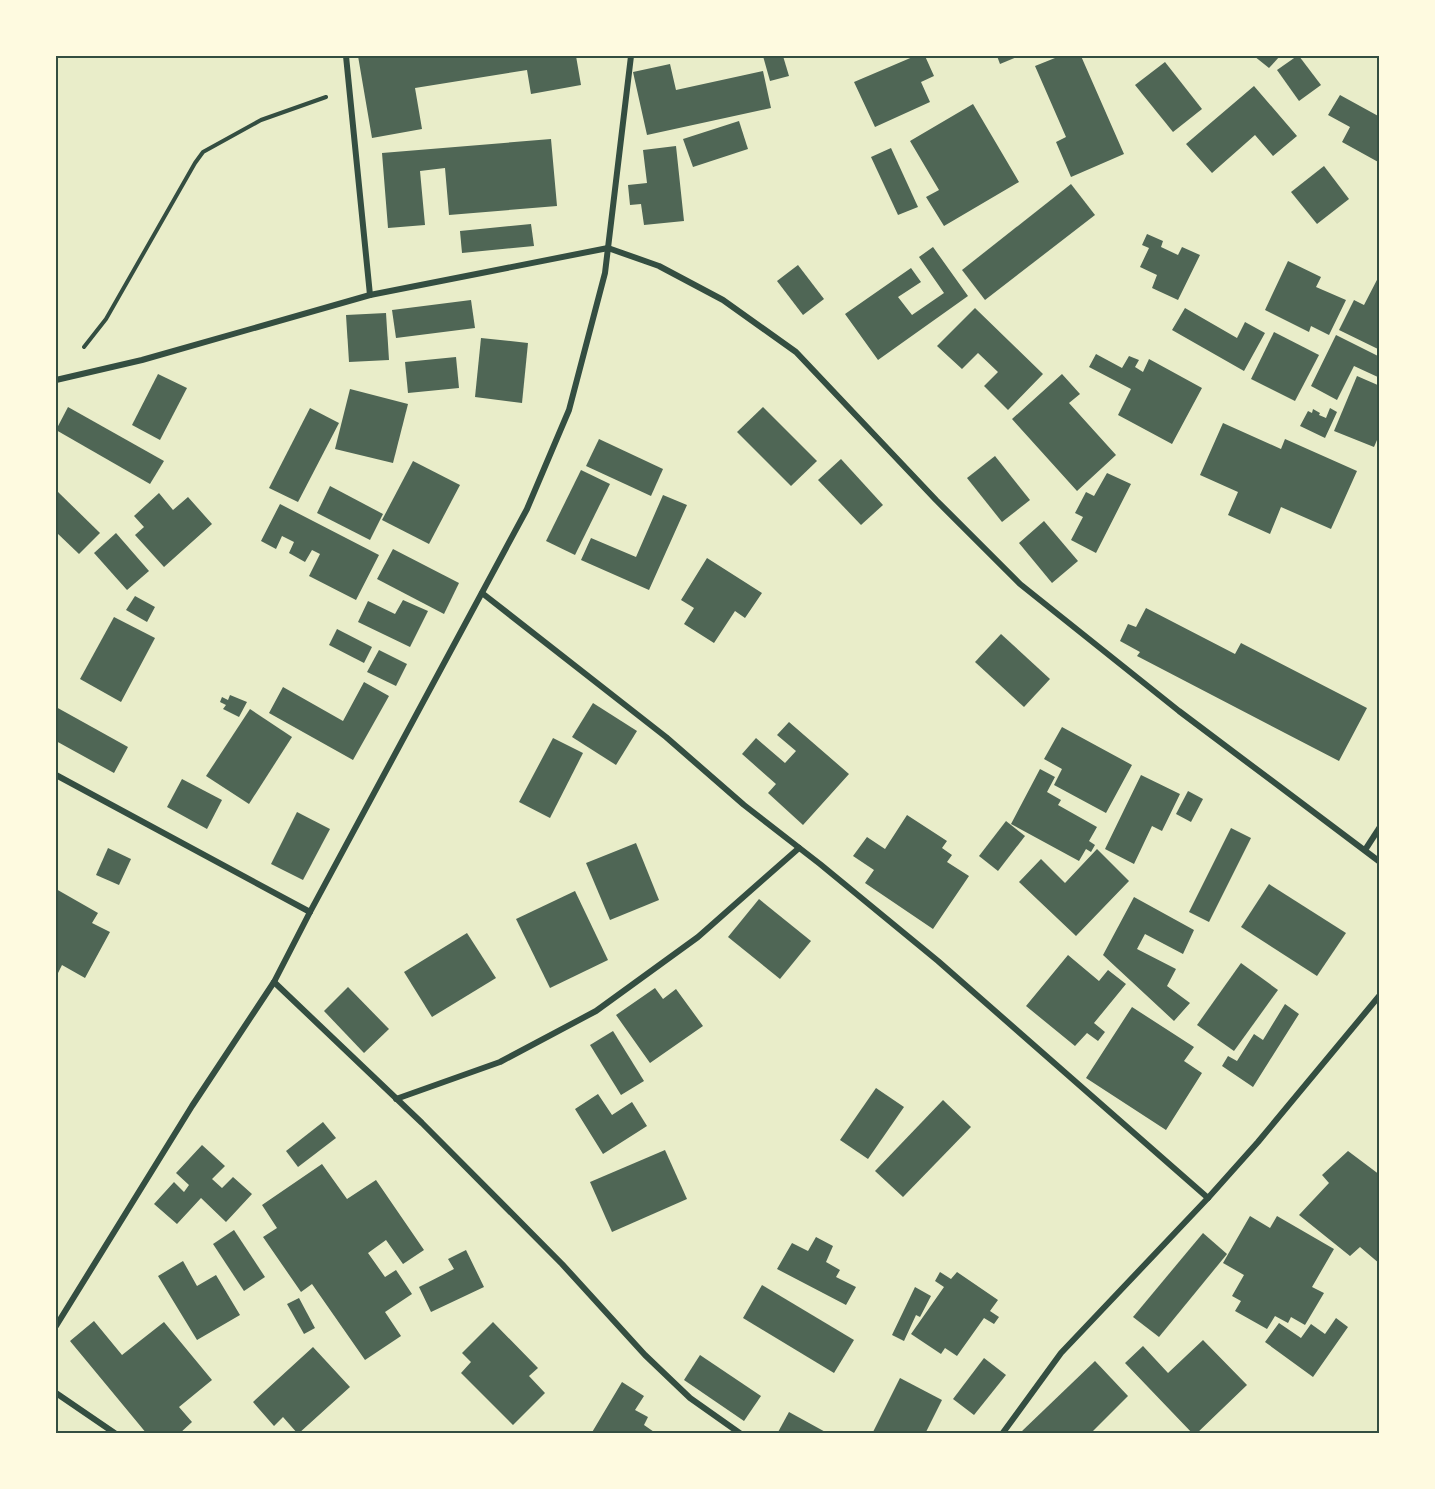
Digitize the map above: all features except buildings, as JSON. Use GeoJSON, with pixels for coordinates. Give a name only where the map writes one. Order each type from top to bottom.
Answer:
{"type":"FeatureCollection","features":[{"type":"Feature","properties":{"kind":"street"},"geometry":{"type":"LineString","coordinates":[[346,56],[370,295]]}},
{"type":"Feature","properties":{"kind":"street"},"geometry":{"type":"LineString","coordinates":[[56,1326],[192,1106],[274,982],[527,510],[569,410],[605,273],[631,56]]}},
{"type":"Feature","properties":{"kind":"street"},"geometry":{"type":"LineString","coordinates":[[57,380],[142,360],[370,295],[608,249],[659,266],[723,300],[796,352],[936,500],[1020,584],[1179,711],[1380,862]]}},
{"type":"Feature","properties":{"kind":"street"},"geometry":{"type":"LineString","coordinates":[[482,592],[666,737],[744,805],[938,961],[1208,1198]]}},
{"type":"Feature","properties":{"kind":"street"},"geometry":{"type":"LineString","coordinates":[[56,775],[310,912]]}},
{"type":"Feature","properties":{"kind":"street"},"geometry":{"type":"LineString","coordinates":[[1365,850],[1380,827]]}},
{"type":"Feature","properties":{"kind":"street"},"geometry":{"type":"LineString","coordinates":[[396,1099],[500,1062],[596,1011],[698,937],[799,848]]}},
{"type":"Feature","properties":{"kind":"street"},"geometry":{"type":"LineString","coordinates":[[274,982],[562,1264],[645,1355],[690,1398],[741,1434]]}},
{"type":"Feature","properties":{"kind":"street"},"geometry":{"type":"LineString","coordinates":[[1002,1434],[1061,1353],[1258,1142],[1380,994]]}},
{"type":"Feature","properties":{"kind":"street"},"geometry":{"type":"LineString","coordinates":[[56,1393],[116,1434]]}},
{"type":"Feature","properties":{"kind":"path"},"geometry":{"type":"LineString","coordinates":[[57,380],[106,319],[203,152],[261,120],[349,88]]}}]}
